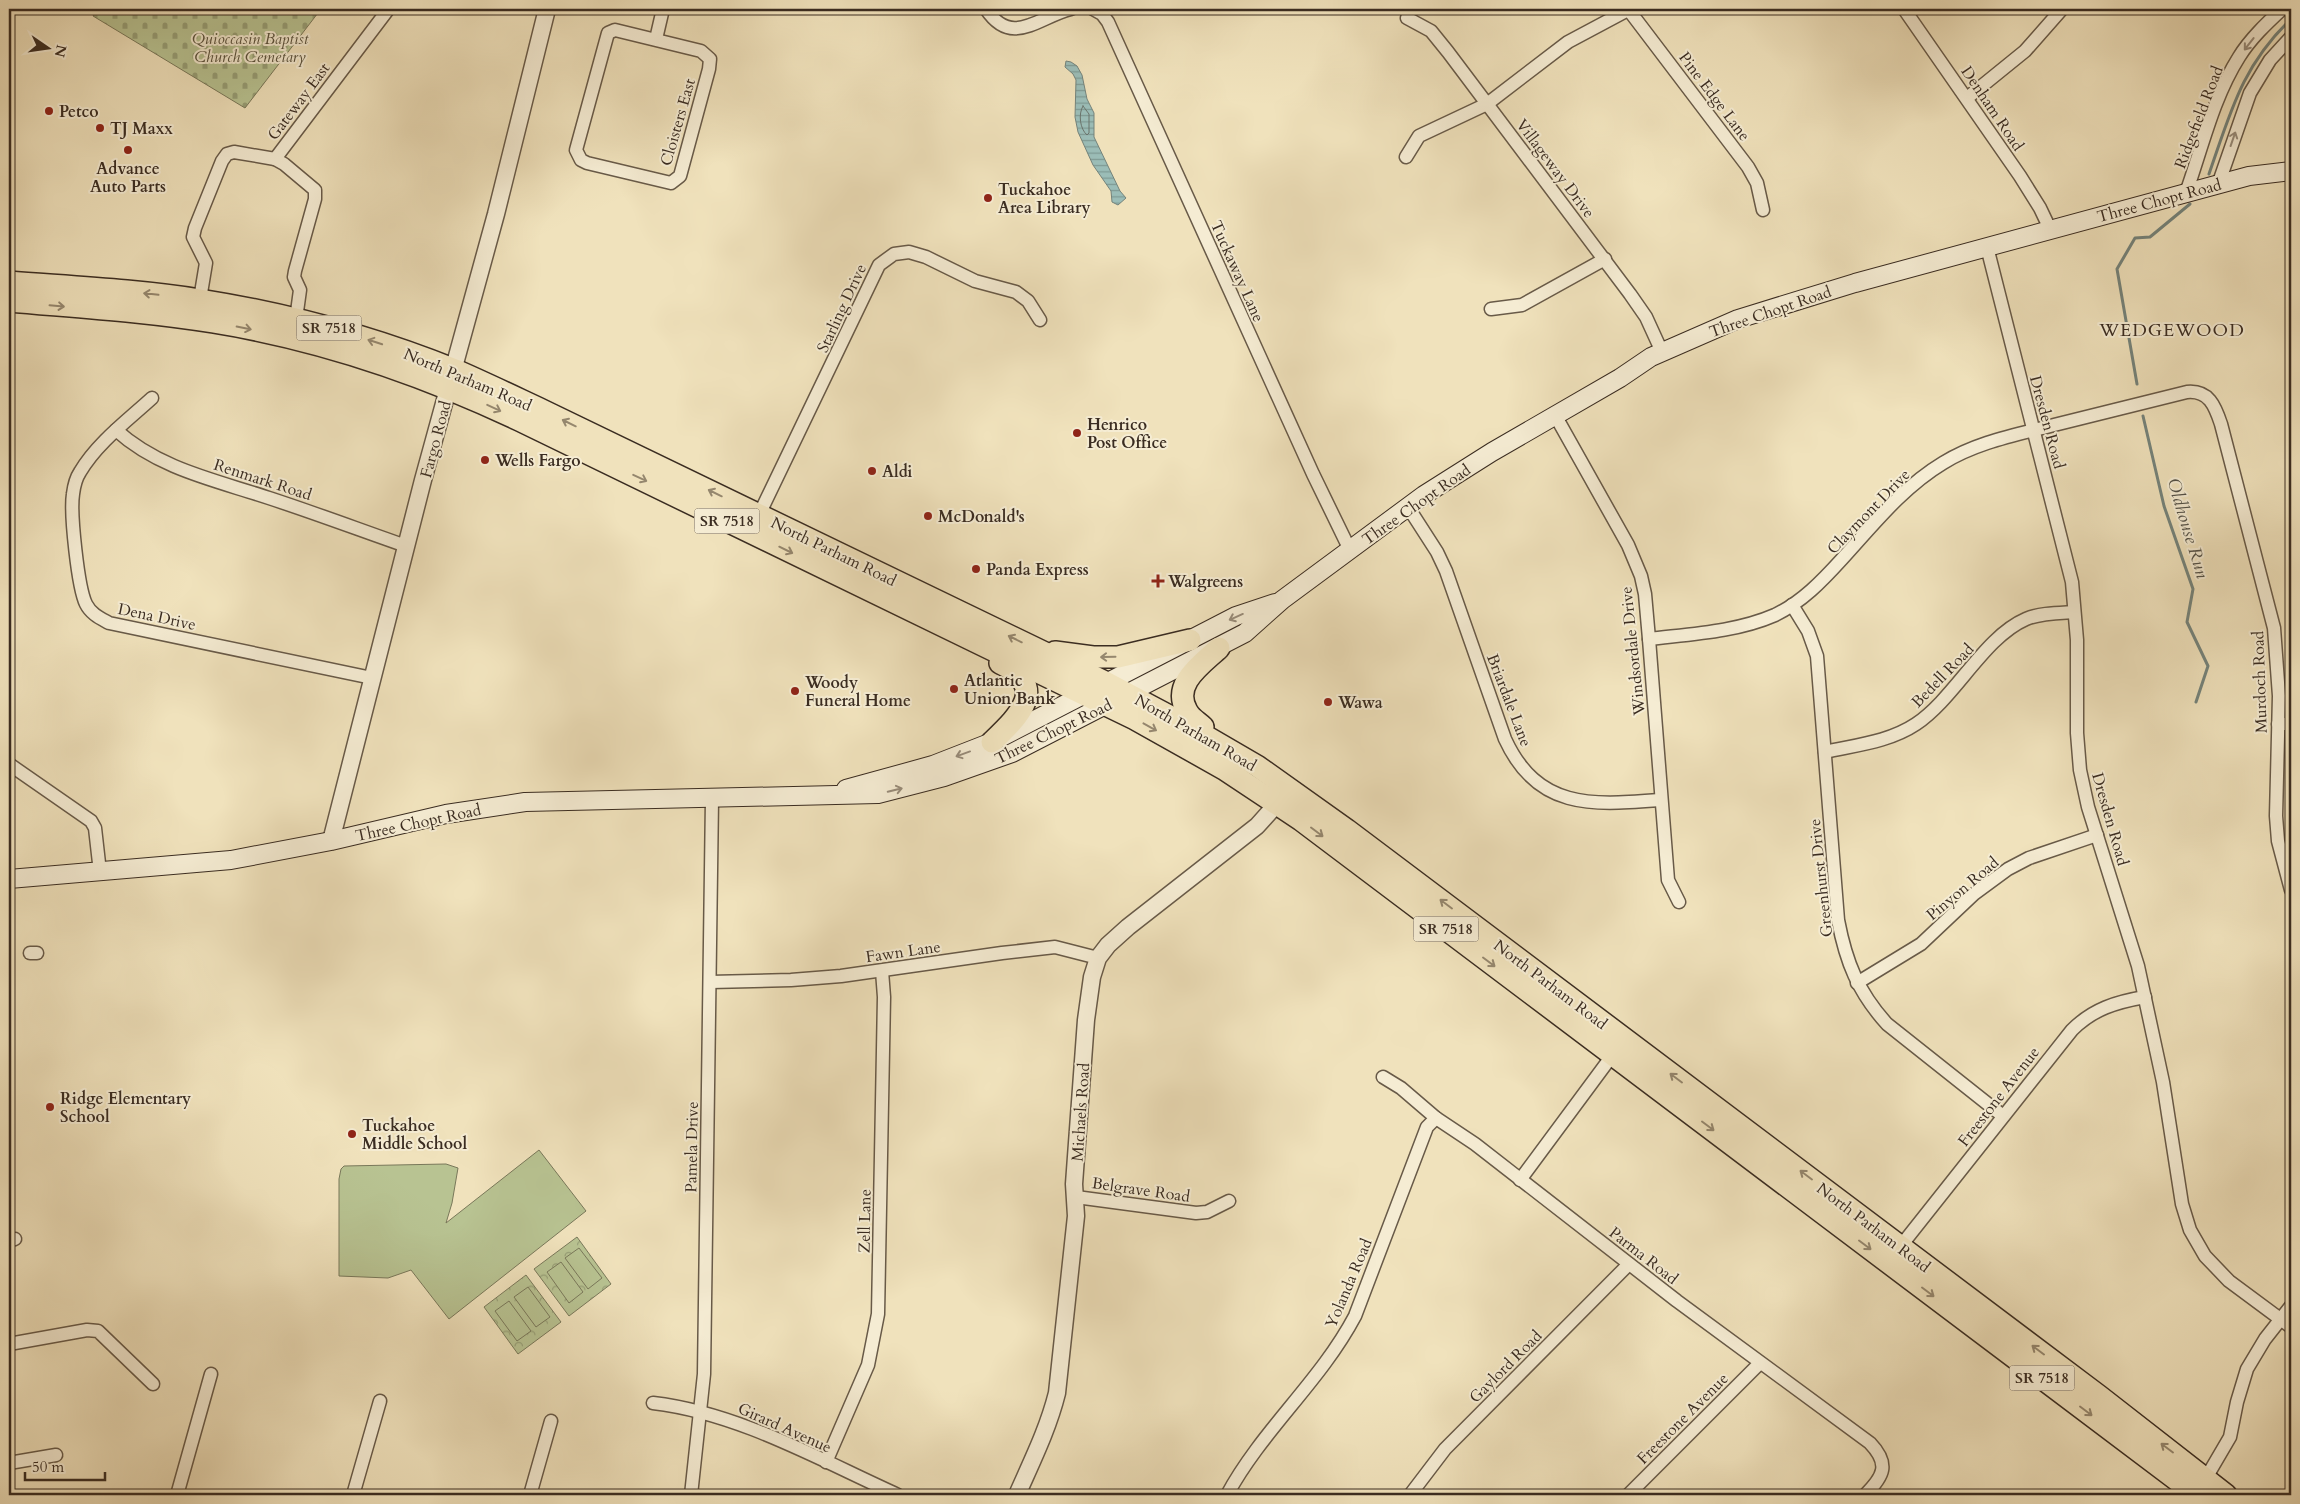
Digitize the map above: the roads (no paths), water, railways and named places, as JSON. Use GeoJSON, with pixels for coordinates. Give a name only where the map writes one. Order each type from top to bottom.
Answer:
{"type":"FeatureCollection","features":[{"type":"Feature","properties":{"kind":"highway","name":"North Parham Road"},"geometry":{"type":"LineString","coordinates":[[9,282],[198,310],[260,331],[451,379]]}},
{"type":"Feature","properties":{"kind":"highway","name":"North Parham Road"},"geometry":{"type":"LineString","coordinates":[[9,301],[198,310],[296,319],[369,340],[754,524],[1038,650],[1129,694],[1217,742],[1284,796],[1895,1255],[2198,1491],[2226,1495]]}},
{"type":"Feature","properties":{"kind":"highway","name":"North Parham Road"},"geometry":{"type":"LineString","coordinates":[[754,524],[944,626],[1086,694],[1284,796]]}},
{"type":"Feature","properties":{"kind":"highway"},"geometry":{"type":"LineString","coordinates":[[944,626],[971,648],[1015,671],[1022,680],[1026,694],[1023,709],[1017,718],[992,742]]}},
{"type":"Feature","properties":{"kind":"highway"},"geometry":{"type":"LineString","coordinates":[[1038,650],[1093,657],[1118,657],[1190,640]]}},
{"type":"Feature","properties":{"kind":"highway"},"geometry":{"type":"LineString","coordinates":[[1217,742],[1187,713],[1183,699],[1188,676],[1219,648]]}},
{"type":"Feature","properties":{"kind":"main road","name":"Three Chopt Road"},"geometry":{"type":"LineString","coordinates":[[9,879],[231,860],[331,841],[446,814],[518,803],[878,794],[944,777],[1012,752],[1246,634],[1282,600],[1408,507],[1492,452],[1620,378],[1645,360],[1662,352],[1738,319],[1851,284],[2249,176],[2291,171]]}},
{"type":"Feature","properties":{"kind":"main road","name":"Three Chopt Road"},"geometry":{"type":"LineString","coordinates":[[829,795],[933,764],[992,742],[1236,616],[1282,600]]}},
{"type":"Feature","properties":{"kind":"street","name":"Fargo Road"},"geometry":{"type":"LineString","coordinates":[[331,841],[406,546],[496,214],[547,9]]}},
{"type":"Feature","properties":{"kind":"street"},"geometry":{"type":"LineString","coordinates":[[656,39],[663,9]]}},
{"type":"Feature","properties":{"kind":"street"},"geometry":{"type":"LineString","coordinates":[[986,9],[1001,25],[1015,29],[1029,26],[1071,9]]}},
{"type":"Feature","properties":{"kind":"street","name":"Tuckaway Lane"},"geometry":{"type":"LineString","coordinates":[[1093,9],[1102,14],[1108,22],[1313,474],[1350,550]]}},
{"type":"Feature","properties":{"kind":"street"},"geometry":{"type":"LineString","coordinates":[[1406,157],[1419,136],[1487,104],[1568,42],[1628,9]]}},
{"type":"Feature","properties":{"kind":"street","name":"Pine Edge Lane"},"geometry":{"type":"LineString","coordinates":[[1628,9],[1748,167],[1757,183],[1763,210]]}},
{"type":"Feature","properties":{"kind":"street","name":"Denham Road"},"geometry":{"type":"LineString","coordinates":[[1904,9],[2020,176],[2040,208],[2050,230]]}},
{"type":"Feature","properties":{"kind":"street"},"geometry":{"type":"LineString","coordinates":[[1967,98],[2025,51],[2062,9]]}},
{"type":"Feature","properties":{"kind":"street","name":"Ridgefield Road"},"geometry":{"type":"LineString","coordinates":[[2186,193],[2227,79],[2239,56],[2253,38],[2282,9]]}},
{"type":"Feature","properties":{"kind":"street","name":"Gateway East"},"geometry":{"type":"LineString","coordinates":[[296,319],[300,290],[294,277],[315,199],[315,190],[284,164],[275,159],[386,10]]}},
{"type":"Feature","properties":{"kind":"street","name":"Villageway Drive"},"geometry":{"type":"LineString","coordinates":[[1407,18],[1431,31],[1487,104],[1605,259],[1646,317],[1662,352]]}},
{"type":"Feature","properties":{"kind":"street","name":"Cloisters East"},"geometry":{"type":"LineString","coordinates":[[615,30],[656,39],[701,51],[710,58],[709,69],[680,176],[671,183],[587,163],[581,160],[576,150],[608,33],[615,30]]}},
{"type":"Feature","properties":{"kind":"street"},"geometry":{"type":"LineString","coordinates":[[2218,185],[2250,93],[2270,60],[2291,37]]}},
{"type":"Feature","properties":{"kind":"street"},"geometry":{"type":"LineString","coordinates":[[198,310],[206,263],[193,237],[222,162],[227,154],[234,152],[275,159]]}},
{"type":"Feature","properties":{"kind":"street","name":"Dresden Road"},"geometry":{"type":"LineString","coordinates":[[1987,247],[2072,582],[2077,640],[2077,733],[2080,770],[2088,806],[2138,966],[2162,1082],[2182,1204],[2196,1244],[2216,1267],[2250,1298],[2286,1323]]}},
{"type":"Feature","properties":{"kind":"street","name":"Starling Drive"},"geometry":{"type":"LineString","coordinates":[[754,524],[879,265],[894,254],[909,252],[926,257],[975,281],[1016,292],[1028,301],[1040,320]]}},
{"type":"Feature","properties":{"kind":"street"},"geometry":{"type":"LineString","coordinates":[[1491,309],[1522,306],[1605,259]]}},
{"type":"Feature","properties":{"kind":"street","name":"Claymont Drive"},"geometry":{"type":"LineString","coordinates":[[1649,639],[1720,630],[1747,624],[1774,615],[1792,605],[1823,580],[1892,505],[1922,478],[1943,463],[1983,444],[2187,392],[2195,391],[2203,394]]}},
{"type":"Feature","properties":{"kind":"street","name":"Murdoch Road"},"geometry":{"type":"LineString","coordinates":[[2203,394],[2214,404],[2221,424],[2270,608],[2285,724],[2276,816],[2278,842],[2291,890]]}},
{"type":"Feature","properties":{"kind":"street","name":"Dena Drive"},"geometry":{"type":"LineString","coordinates":[[152,398],[116,430],[80,472],[73,493],[73,518],[82,592],[87,606],[92,612],[109,622],[372,678]]}},
{"type":"Feature","properties":{"kind":"street","name":"Windsordale Drive"},"geometry":{"type":"LineString","coordinates":[[1555,416],[1635,559],[1645,594],[1668,880],[1679,902]]}},
{"type":"Feature","properties":{"kind":"street","name":"Renmark Road"},"geometry":{"type":"LineString","coordinates":[[116,430],[140,450],[180,470],[309,511],[406,546]]}},
{"type":"Feature","properties":{"kind":"street","name":"Briardale Lane"},"geometry":{"type":"LineString","coordinates":[[1408,507],[1437,552],[1446,571],[1505,739],[1517,761],[1526,772],[1557,794],[1583,802],[1618,803],[1661,800]]}},
{"type":"Feature","properties":{"kind":"street","name":"Greenhurst Drive"},"geometry":{"type":"LineString","coordinates":[[1792,605],[1808,631],[1817,656],[1838,920],[1845,955],[1857,983],[1874,1010],[1887,1024],[2003,1116]]}},
{"type":"Feature","properties":{"kind":"street","name":"Bedell Road"},"geometry":{"type":"LineString","coordinates":[[1825,752],[1889,738],[1910,728],[1927,716],[2000,636],[2016,624],[2039,615],[2074,612]]}},
{"type":"Feature","properties":{"kind":"street"},"geometry":{"type":"LineString","coordinates":[[9,764],[91,821],[95,828],[100,872]]}},
{"type":"Feature","properties":{"kind":"street","name":"Michaels Road"},"geometry":{"type":"LineString","coordinates":[[1017,1495],[1051,1417],[1057,1393],[1072,1258],[1076,1197],[1074,1184],[1086,1020],[1092,977],[1098,958],[1108,945],[1128,927],[1257,826],[1284,796]]}},
{"type":"Feature","properties":{"kind":"street","name":"Pamela Drive"},"geometry":{"type":"LineString","coordinates":[[691,1495],[701,1412],[704,1364],[712,799]]}},
{"type":"Feature","properties":{"kind":"street","name":"Pinyon Road"},"geometry":{"type":"LineString","coordinates":[[1857,983],[1921,944],[1974,894],[2008,869],[2029,858],[2097,834]]}},
{"type":"Feature","properties":{"kind":"street","name":"Fawn Lane"},"geometry":{"type":"LineString","coordinates":[[710,982],[791,980],[882,971],[1002,953],[1055,948],[1098,958]]}},
{"type":"Feature","properties":{"kind":"street","name":"Zell Lane"},"geometry":{"type":"LineString","coordinates":[[826,1462],[868,1365],[878,1314],[884,997],[882,971]]}},
{"type":"Feature","properties":{"kind":"street","name":"Freestone Avenue"},"geometry":{"type":"LineString","coordinates":[[1895,1255],[2003,1116],[2082,1019],[2104,1007],[2145,997]]}},
{"type":"Feature","properties":{"kind":"street"},"geometry":{"type":"LineString","coordinates":[[1520,1180],[1618,1047]]}},
{"type":"Feature","properties":{"kind":"street","name":"Parma Road"},"geometry":{"type":"LineString","coordinates":[[1383,1077],[1401,1088],[1436,1118],[1452,1127],[1760,1363],[1870,1443],[1879,1453],[1882,1460],[1880,1477],[1865,1495]]}},
{"type":"Feature","properties":{"kind":"street","name":"Yolanda Road"},"geometry":{"type":"LineString","coordinates":[[1227,1495],[1264,1438],[1344,1338],[1358,1307],[1427,1127],[1436,1118]]}},
{"type":"Feature","properties":{"kind":"street","name":"Belgrave Road"},"geometry":{"type":"LineString","coordinates":[[1076,1197],[1196,1212],[1207,1212],[1229,1201]]}},
{"type":"Feature","properties":{"kind":"street","name":"Gaylord Road"},"geometry":{"type":"LineString","coordinates":[[1410,1495],[1445,1449],[1629,1264]]}},
{"type":"Feature","properties":{"kind":"street"},"geometry":{"type":"LineString","coordinates":[[2198,1491],[2230,1437],[2237,1402],[2247,1369],[2265,1339],[2286,1323],[2291,1306]]}},
{"type":"Feature","properties":{"kind":"street"},"geometry":{"type":"LineString","coordinates":[[9,1344],[87,1330],[98,1331],[153,1384]]}},
{"type":"Feature","properties":{"kind":"street","name":"Freestone Avenue"},"geometry":{"type":"LineString","coordinates":[[1628,1495],[1760,1363]]}},
{"type":"Feature","properties":{"kind":"street"},"geometry":{"type":"LineString","coordinates":[[177,1495],[211,1374]]}},
{"type":"Feature","properties":{"kind":"street"},"geometry":{"type":"LineString","coordinates":[[353,1495],[380,1401]]}},
{"type":"Feature","properties":{"kind":"street","name":"Girard Avenue"},"geometry":{"type":"LineString","coordinates":[[653,1403],[723,1417],[898,1495]]}},
{"type":"Feature","properties":{"kind":"street"},"geometry":{"type":"LineString","coordinates":[[530,1495],[552,1421]]}},
{"type":"Feature","properties":{"kind":"street"},"geometry":{"type":"LineString","coordinates":[[9,1463],[56,1455]]}},
{"type":"Feature","properties":{"kind":"water"},"geometry":{"type":"Polygon","coordinates":[[[1066,61],[1077,66],[1082,75],[1087,99],[1094,113],[1094,137],[1120,191],[1126,198],[1118,205],[1112,202],[1111,191],[1093,165],[1078,132],[1075,117],[1076,80],[1073,74],[1065,67],[1066,61]]]}},
{"type":"Feature","properties":{"kind":"waterway","name":"Oldhouse Run"},"geometry":{"type":"LineString","coordinates":[[2209,174],[2232,110],[2249,72],[2274,37],[2291,19]]}},
{"type":"Feature","properties":{"kind":"waterway","name":"Oldhouse Run"},"geometry":{"type":"LineString","coordinates":[[2137,384],[2117,269],[2135,238],[2150,237],[2190,204]]}},
{"type":"Feature","properties":{"kind":"waterway","name":"Oldhouse Run"},"geometry":{"type":"LineString","coordinates":[[2143,416],[2164,506],[2193,589],[2187,622],[2208,666],[2196,702]]}},
{"type":"Feature","properties":{"kind":"place","name":"Petco"},"geometry":{"type":"Point","coordinates":[49,111]}},
{"type":"Feature","properties":{"kind":"place","name":"TJ Maxx"},"geometry":{"type":"Point","coordinates":[100,128]}},
{"type":"Feature","properties":{"kind":"place","name":"Advance Auto Parts"},"geometry":{"type":"Point","coordinates":[128,150]}},
{"type":"Feature","properties":{"kind":"place","name":"Tuckahoe Area Library"},"geometry":{"type":"Point","coordinates":[988,198]}},
{"type":"Feature","properties":{"kind":"place","name":"Henrico Post Office"},"geometry":{"type":"Point","coordinates":[1077,433]}},
{"type":"Feature","properties":{"kind":"place","name":"Wells Fargo"},"geometry":{"type":"Point","coordinates":[485,460]}},
{"type":"Feature","properties":{"kind":"place","name":"Aldi"},"geometry":{"type":"Point","coordinates":[872,471]}},
{"type":"Feature","properties":{"kind":"place","name":"McDonald's"},"geometry":{"type":"Point","coordinates":[928,516]}},
{"type":"Feature","properties":{"kind":"place","name":"Panda Express"},"geometry":{"type":"Point","coordinates":[976,569]}},
{"type":"Feature","properties":{"kind":"place","name":"Walgreens"},"geometry":{"type":"Point","coordinates":[1158,581]}},
{"type":"Feature","properties":{"kind":"place","name":"Atlantic Union Bank"},"geometry":{"type":"Point","coordinates":[954,689]}},
{"type":"Feature","properties":{"kind":"place","name":"Woody Funeral Home"},"geometry":{"type":"Point","coordinates":[795,691]}},
{"type":"Feature","properties":{"kind":"place","name":"Wawa"},"geometry":{"type":"Point","coordinates":[1328,702]}},
{"type":"Feature","properties":{"kind":"place","name":"Ridge Elementary School"},"geometry":{"type":"Point","coordinates":[50,1107]}},
{"type":"Feature","properties":{"kind":"place","name":"Tuckahoe Middle School"},"geometry":{"type":"Point","coordinates":[352,1134]}},
{"type":"Feature","properties":{"kind":"district","name":"WEDGEWOOD"},"geometry":{"type":"Point","coordinates":[2172,330]}},
{"type":"Feature","properties":{"kind":"park label","name":"Quioccasin Baptist Church Cemetary"},"geometry":{"type":"Point","coordinates":[250,47]}}]}
